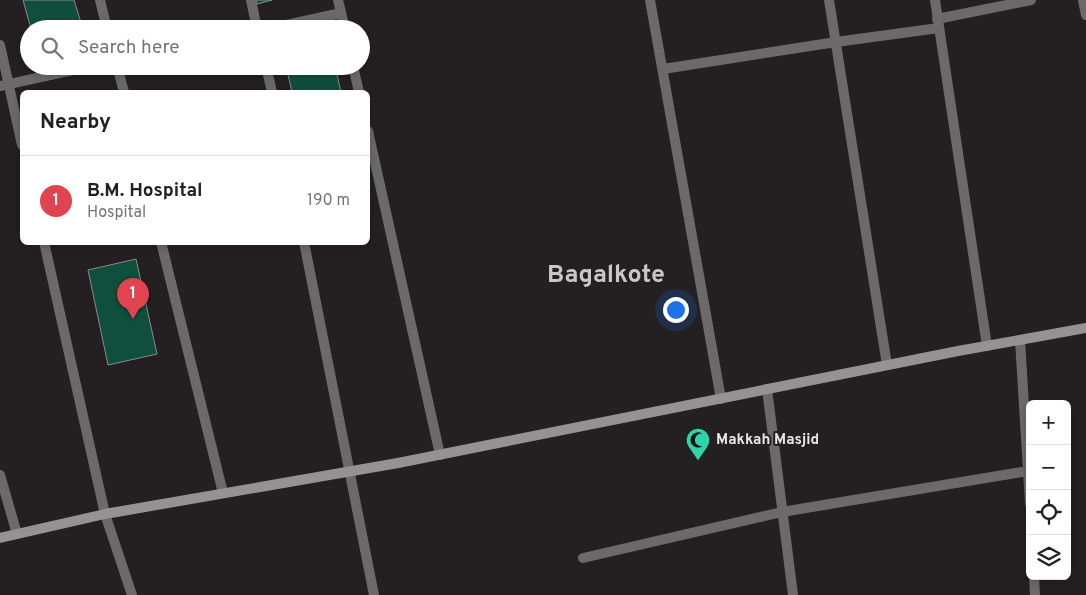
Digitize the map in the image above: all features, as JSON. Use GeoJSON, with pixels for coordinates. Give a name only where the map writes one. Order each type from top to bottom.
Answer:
{"type":"FeatureCollection","features":[{"type":"Feature","properties":{"kind":"street"},"geometry":{"type":"LineString","coordinates":[[100,0],[105,20]]}},
{"type":"Feature","properties":{"kind":"street"},"geometry":{"type":"LineString","coordinates":[[251,0],[255,20]]}},
{"type":"Feature","properties":{"kind":"street"},"geometry":{"type":"LineString","coordinates":[[338,0],[343,20]]}},
{"type":"Feature","properties":{"kind":"street"},"geometry":{"type":"LineString","coordinates":[[650,0],[721,399]]}},
{"type":"Feature","properties":{"kind":"street"},"geometry":{"type":"LineString","coordinates":[[829,0],[888,366]]}},
{"type":"Feature","properties":{"kind":"street"},"geometry":{"type":"LineString","coordinates":[[934,0],[987,346]]}},
{"type":"Feature","properties":{"kind":"street"},"geometry":{"type":"LineString","coordinates":[[663,69],[938,24],[1031,0]]}},
{"type":"Feature","properties":{"kind":"street"},"geometry":{"type":"LineString","coordinates":[[1083,0],[1086,15]]}},
{"type":"Feature","properties":{"kind":"street"},"geometry":{"type":"LineString","coordinates":[[309,20],[341,13]]}},
{"type":"Feature","properties":{"kind":"street"},"geometry":{"type":"LineString","coordinates":[[0,45],[4,85],[20,138]]}},
{"type":"Feature","properties":{"kind":"street"},"geometry":{"type":"LineString","coordinates":[[4,85],[49,75]]}},
{"type":"Feature","properties":{"kind":"street"},"geometry":{"type":"LineString","coordinates":[[119,75],[123,90]]}},
{"type":"Feature","properties":{"kind":"street"},"geometry":{"type":"LineString","coordinates":[[268,75],[272,90]]}},
{"type":"Feature","properties":{"kind":"street"},"geometry":{"type":"LineString","coordinates":[[355,75],[359,90]]}},
{"type":"Feature","properties":{"kind":"street"},"geometry":{"type":"LineString","coordinates":[[370,140],[440,455]]}},
{"type":"Feature","properties":{"kind":"street"},"geometry":{"type":"LineString","coordinates":[[45,245],[105,514],[132,595]]}},
{"type":"Feature","properties":{"kind":"street"},"geometry":{"type":"LineString","coordinates":[[162,245],[223,493]]}},
{"type":"Feature","properties":{"kind":"street"},"geometry":{"type":"LineString","coordinates":[[305,245],[374,595]]}},
{"type":"Feature","properties":{"kind":"street"},"geometry":{"type":"LineString","coordinates":[[0,538],[105,514],[440,455],[1086,328]]}},
{"type":"Feature","properties":{"kind":"street"},"geometry":{"type":"LineString","coordinates":[[1020,340],[1026,445]]}},
{"type":"Feature","properties":{"kind":"street"},"geometry":{"type":"LineString","coordinates":[[768,389],[792,595]]}},
{"type":"Feature","properties":{"kind":"street"},"geometry":{"type":"LineString","coordinates":[[583,558],[782,512],[1026,471]]}},
{"type":"Feature","properties":{"kind":"street"},"geometry":{"type":"LineString","coordinates":[[0,476],[17,534]]}},
{"type":"Feature","properties":{"kind":"street"},"geometry":{"type":"LineString","coordinates":[[1034,580],[1035,595]]}},
{"type":"Feature","properties":{"kind":"building"},"geometry":{"type":"Polygon","coordinates":[[[23,0],[74,0],[80,20],[29,20],[23,0]]]}},
{"type":"Feature","properties":{"kind":"building"},"geometry":{"type":"Polygon","coordinates":[[[256,0],[272,0],[257,4],[256,0]]]}},
{"type":"Feature","properties":{"kind":"building"},"geometry":{"type":"Polygon","coordinates":[[[288,75],[337,75],[341,90],[292,90],[288,75]]]}},
{"type":"Feature","properties":{"kind":"building"},"geometry":{"type":"Polygon","coordinates":[[[136,259],[157,354],[108,365],[88,270],[136,259]]]}},
{"type":"Feature","properties":{"kind":"place","name":"B.M. Hospital"},"geometry":{"type":"Point","coordinates":[133,319]}},
{"type":"Feature","properties":{"kind":"place","name":"Makkah Masjid"},"geometry":{"type":"Point","coordinates":[698,461]}},
{"type":"Feature","properties":{"kind":"district","name":"Bagalkote"},"geometry":{"type":"Point","coordinates":[606,276]}}]}
